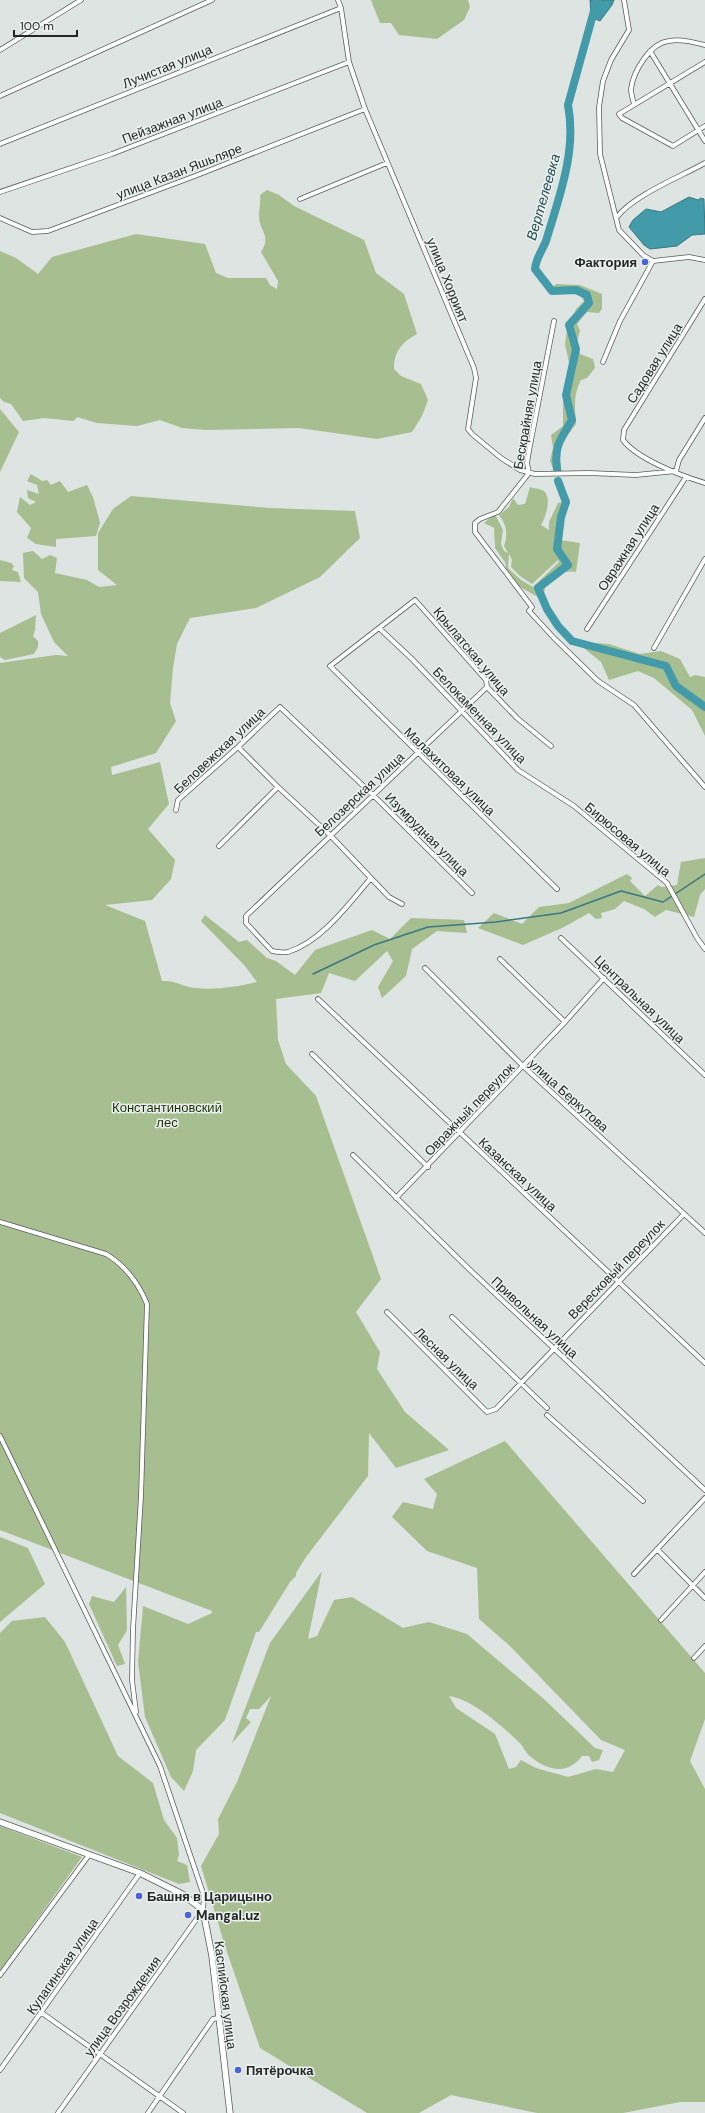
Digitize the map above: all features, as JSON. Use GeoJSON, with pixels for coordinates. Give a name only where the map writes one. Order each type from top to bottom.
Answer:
{"type":"FeatureCollection","features":[{"type":"Feature","properties":{"kind":"street"},"geometry":{"type":"LineString","coordinates":[[0,50],[81,0]]}},
{"type":"Feature","properties":{"kind":"street"},"geometry":{"type":"LineString","coordinates":[[0,96],[212,0]]}},
{"type":"Feature","properties":{"kind":"street"},"geometry":{"type":"LineString","coordinates":[[338,0],[341,8],[349,62],[365,109]]}},
{"type":"Feature","properties":{"kind":"street"},"geometry":{"type":"LineString","coordinates":[[624,0],[629,30],[611,60],[603,81],[599,107],[600,154],[617,217],[619,230],[629,242],[652,261],[689,257],[705,260]]}},
{"type":"Feature","properties":{"kind":"street","name":"Лучистая улица"},"geometry":{"type":"LineString","coordinates":[[0,144],[341,8]]}},
{"type":"Feature","properties":{"kind":"street"},"geometry":{"type":"LineString","coordinates":[[634,104],[631,91],[634,74],[650,51],[667,41],[690,41],[705,45]]}},
{"type":"Feature","properties":{"kind":"street"},"geometry":{"type":"LineString","coordinates":[[650,51],[705,141]]}},
{"type":"Feature","properties":{"kind":"street","name":"Пейзажная улица"},"geometry":{"type":"LineString","coordinates":[[0,192],[112,154],[349,62]]}},
{"type":"Feature","properties":{"kind":"street"},"geometry":{"type":"LineString","coordinates":[[705,62],[619,114],[622,118],[673,146],[705,126]]}},
{"type":"Feature","properties":{"kind":"street","name":"улица Хоррият"},"geometry":{"type":"LineString","coordinates":[[365,109],[386,163],[474,368],[476,378],[468,429],[501,458],[520,470],[529,473]]}},
{"type":"Feature","properties":{"kind":"street","name":"улица Казан Яшьляре"},"geometry":{"type":"LineString","coordinates":[[0,218],[32,232],[48,231],[195,176],[365,109]]}},
{"type":"Feature","properties":{"kind":"street"},"geometry":{"type":"LineString","coordinates":[[300,199],[386,163]]}},
{"type":"Feature","properties":{"kind":"street"},"geometry":{"type":"LineString","coordinates":[[617,217],[625,208],[636,200],[705,163]]}},
{"type":"Feature","properties":{"kind":"street"},"geometry":{"type":"LineString","coordinates":[[603,362],[620,321],[652,261]]}},
{"type":"Feature","properties":{"kind":"street","name":"Садовая улица"},"geometry":{"type":"LineString","coordinates":[[676,471],[643,457],[627,446],[623,440],[624,430],[705,299]]}},
{"type":"Feature","properties":{"kind":"street","name":"Бескрайняя улица"},"geometry":{"type":"LineString","coordinates":[[554,321],[530,444],[527,463],[529,473],[498,512],[480,519],[475,523],[475,532],[532,607],[530,611],[554,638],[598,681],[634,705],[705,787]]}},
{"type":"Feature","properties":{"kind":"street"},"geometry":{"type":"LineString","coordinates":[[676,471],[679,460],[705,418]]}},
{"type":"Feature","properties":{"kind":"street"},"geometry":{"type":"LineString","coordinates":[[529,473],[543,475],[589,473],[636,475],[676,471],[686,477],[705,483]]}},
{"type":"Feature","properties":{"kind":"street","name":"Овражная улица"},"geometry":{"type":"LineString","coordinates":[[587,629],[686,477]]}},
{"type":"Feature","properties":{"kind":"street"},"geometry":{"type":"LineString","coordinates":[[654,648],[705,560]]}},
{"type":"Feature","properties":{"kind":"street","name":"Крылатская улица"},"geometry":{"type":"LineString","coordinates":[[379,628],[415,600],[486,680],[487,687],[517,718],[551,746]]}},
{"type":"Feature","properties":{"kind":"street","name":"Малахитовая улица"},"geometry":{"type":"LineString","coordinates":[[379,628],[330,666],[557,889]]}},
{"type":"Feature","properties":{"kind":"street","name":"Белокаменная улица"},"geometry":{"type":"LineString","coordinates":[[379,628],[412,659],[518,770],[574,806]]}},
{"type":"Feature","properties":{"kind":"street","name":"Белозерская улица"},"geometry":{"type":"LineString","coordinates":[[371,878],[324,929],[309,941],[286,952],[272,951],[246,923],[246,916],[487,687]]}},
{"type":"Feature","properties":{"kind":"street","name":"Беловежская улица"},"geometry":{"type":"LineString","coordinates":[[176,810],[178,800],[238,747],[280,707]]}},
{"type":"Feature","properties":{"kind":"street","name":"Изумрудная улица"},"geometry":{"type":"LineString","coordinates":[[280,707],[374,796],[472,893]]}},
{"type":"Feature","properties":{"kind":"street"},"geometry":{"type":"LineString","coordinates":[[238,747],[278,787],[330,835],[389,897],[402,904]]}},
{"type":"Feature","properties":{"kind":"street"},"geometry":{"type":"LineString","coordinates":[[219,846],[278,787]]}},
{"type":"Feature","properties":{"kind":"street","name":"Бирюсовая улица"},"geometry":{"type":"LineString","coordinates":[[574,806],[667,883],[697,938],[705,949]]}},
{"type":"Feature","properties":{"kind":"street","name":"Центральная улица"},"geometry":{"type":"LineString","coordinates":[[561,938],[705,1075]]}},
{"type":"Feature","properties":{"kind":"street"},"geometry":{"type":"LineString","coordinates":[[500,959],[565,1022]]}},
{"type":"Feature","properties":{"kind":"street","name":"улица Беркутова"},"geometry":{"type":"LineString","coordinates":[[425,968],[523,1066],[705,1233]]}},
{"type":"Feature","properties":{"kind":"street","name":"Овражный переулок"},"geometry":{"type":"LineString","coordinates":[[396,1198],[565,1022],[604,978]]}},
{"type":"Feature","properties":{"kind":"street","name":"Казанская улица"},"geometry":{"type":"LineString","coordinates":[[318,999],[458,1133],[705,1363]]}},
{"type":"Feature","properties":{"kind":"street"},"geometry":{"type":"LineString","coordinates":[[312,1054],[428,1166]]}},
{"type":"Feature","properties":{"kind":"street","name":"Привольная улица"},"geometry":{"type":"LineString","coordinates":[[353,1155],[396,1198],[705,1490]]}},
{"type":"Feature","properties":{"kind":"street","name":"Вересковый переулок"},"geometry":{"type":"LineString","coordinates":[[496,1409],[619,1282],[648,1249],[684,1214]]}},
{"type":"Feature","properties":{"kind":"street"},"geometry":{"type":"LineString","coordinates":[[0,1222],[106,1254],[118,1261],[140,1286],[147,1304],[141,1496],[133,1628],[132,1680],[136,1716]]}},
{"type":"Feature","properties":{"kind":"street","name":"Лесная улица"},"geometry":{"type":"LineString","coordinates":[[387,1312],[487,1412],[496,1409]]}},
{"type":"Feature","properties":{"kind":"street"},"geometry":{"type":"LineString","coordinates":[[452,1317],[548,1408]]}},
{"type":"Feature","properties":{"kind":"street"},"geometry":{"type":"LineString","coordinates":[[547,1415],[642,1501]]}},
{"type":"Feature","properties":{"kind":"street"},"geometry":{"type":"LineString","coordinates":[[0,1436],[160,1766],[174,1803],[204,1896],[203,1910]]}},
{"type":"Feature","properties":{"kind":"street"},"geometry":{"type":"LineString","coordinates":[[634,1574],[705,1498]]}},
{"type":"Feature","properties":{"kind":"street"},"geometry":{"type":"LineString","coordinates":[[657,1549],[705,1598]]}},
{"type":"Feature","properties":{"kind":"street"},"geometry":{"type":"LineString","coordinates":[[661,1620],[705,1572]]}},
{"type":"Feature","properties":{"kind":"street"},"geometry":{"type":"LineString","coordinates":[[694,1658],[705,1646]]}},
{"type":"Feature","properties":{"kind":"street"},"geometry":{"type":"LineString","coordinates":[[0,1822],[140,1873],[182,1894],[203,1910]]}},
{"type":"Feature","properties":{"kind":"street"},"geometry":{"type":"LineString","coordinates":[[0,1975],[89,1855]]}},
{"type":"Feature","properties":{"kind":"street","name":"Кулагинская улица"},"geometry":{"type":"LineString","coordinates":[[0,2070],[42,2013],[140,1873]]}},
{"type":"Feature","properties":{"kind":"street","name":"Каспийская улица"},"geometry":{"type":"LineString","coordinates":[[203,1910],[212,1956],[230,2113]]}},
{"type":"Feature","properties":{"kind":"street","name":"улица Возрождения"},"geometry":{"type":"LineString","coordinates":[[58,2113],[203,1910]]}},
{"type":"Feature","properties":{"kind":"street"},"geometry":{"type":"LineString","coordinates":[[42,2013],[183,2113]]}},
{"type":"Feature","properties":{"kind":"street"},"geometry":{"type":"LineString","coordinates":[[148,2113],[213,2019],[218,2018]]}},
{"type":"Feature","properties":{"kind":"green space"},"geometry":{"type":"Polygon","coordinates":[[[371,0],[468,0],[470,7],[464,20],[437,39],[399,35],[391,23],[380,23],[371,0]]]}},
{"type":"Feature","properties":{"kind":"green space"},"geometry":{"type":"Polygon","coordinates":[[[267,190],[279,195],[294,206],[364,240],[376,273],[404,294],[417,334],[407,340],[397,352],[394,369],[401,376],[421,384],[428,400],[422,416],[412,432],[377,439],[299,428],[206,430],[182,428],[160,420],[137,426],[97,423],[77,417],[74,421],[44,418],[23,421],[11,404],[4,402],[0,398],[0,251],[16,258],[38,274],[52,257],[136,234],[205,244],[216,273],[228,278],[266,278],[270,285],[277,289],[278,281],[261,252],[264,246],[265,237],[259,216],[260,195],[267,190]]]}},
{"type":"Feature","properties":{"kind":"green space"},"geometry":{"type":"Polygon","coordinates":[[[556,284],[580,285],[602,294],[602,309],[599,313],[587,312],[577,324],[580,330],[577,342],[580,354],[593,359],[595,368],[587,378],[581,380],[578,385],[575,401],[576,424],[564,441],[560,452],[562,472],[555,473],[550,461],[553,448],[551,435],[563,426],[563,397],[571,372],[565,344],[567,331],[576,309],[584,301],[579,294],[563,294],[552,287],[556,284]]]}},
{"type":"Feature","properties":{"kind":"green space"},"geometry":{"type":"Polygon","coordinates":[[[0,409],[19,432],[0,472],[0,409]]]}},
{"type":"Feature","properties":{"kind":"green space"},"geometry":{"type":"Polygon","coordinates":[[[31,474],[42,481],[47,480],[51,485],[60,481],[68,492],[87,485],[93,497],[100,523],[96,536],[56,539],[56,547],[36,544],[27,538],[31,528],[17,512],[20,497],[30,505],[36,502],[28,498],[27,490],[39,494],[37,485],[27,481],[31,474]]]}},
{"type":"Feature","properties":{"kind":"green space"},"geometry":{"type":"Polygon","coordinates":[[[554,478],[561,478],[569,502],[560,524],[560,540],[580,543],[576,572],[563,572],[551,578],[545,587],[543,600],[515,584],[507,572],[505,562],[495,548],[494,528],[484,523],[495,514],[503,530],[501,544],[504,551],[508,553],[504,546],[506,538],[505,526],[499,515],[509,507],[513,498],[518,505],[525,504],[530,487],[542,490],[547,496],[548,506],[541,525],[549,530],[549,522],[558,503],[563,502],[554,478]],[[509,554],[508,568],[521,580],[533,587],[559,562],[558,560],[532,584],[520,576],[511,567],[512,560],[509,554]]]}},
{"type":"Feature","properties":{"kind":"green space","name":"Константиновский лес"},"geometry":{"type":"Polygon","coordinates":[[[131,496],[269,508],[355,511],[360,538],[320,577],[256,608],[190,618],[177,644],[173,668],[170,703],[176,721],[156,753],[111,767],[112,775],[160,762],[169,804],[148,829],[175,860],[171,879],[152,900],[105,905],[145,921],[162,981],[203,989],[234,987],[257,982],[245,966],[201,921],[205,915],[239,942],[247,940],[267,958],[276,961],[295,975],[315,950],[372,930],[390,939],[411,918],[464,920],[467,933],[437,931],[412,949],[406,976],[382,998],[378,987],[393,961],[387,951],[355,981],[329,973],[321,993],[276,999],[278,1040],[286,1064],[316,1096],[381,1279],[356,1312],[380,1352],[377,1369],[405,1412],[449,1450],[396,1468],[369,1433],[368,1476],[306,1557],[296,1573],[296,1576],[290,1582],[259,1632],[256,1632],[225,1720],[196,1750],[193,1771],[184,1791],[171,1777],[145,1717],[138,1662],[143,1606],[188,1624],[212,1613],[212,1611],[0,1530],[0,663],[56,655],[68,656],[54,642],[41,614],[38,592],[24,578],[23,553],[33,551],[42,559],[50,555],[57,558],[55,573],[87,580],[99,587],[117,585],[98,570],[98,533],[113,509],[131,496]]]}},
{"type":"Feature","properties":{"kind":"green space"},"geometry":{"type":"Polygon","coordinates":[[[0,560],[11,563],[14,566],[12,570],[18,572],[21,582],[0,581],[0,560]]]}},
{"type":"Feature","properties":{"kind":"green space"},"geometry":{"type":"Polygon","coordinates":[[[36,615],[33,636],[38,641],[38,647],[34,654],[5,660],[0,657],[0,633],[36,615]]]}},
{"type":"Feature","properties":{"kind":"green space"},"geometry":{"type":"Polygon","coordinates":[[[585,642],[609,644],[640,654],[661,651],[680,659],[690,677],[695,675],[705,677],[705,736],[692,710],[654,678],[638,671],[609,680],[601,662],[580,645],[585,642]]]}},
{"type":"Feature","properties":{"kind":"green space"},"geometry":{"type":"Polygon","coordinates":[[[705,858],[705,889],[700,895],[694,917],[666,910],[655,917],[644,909],[624,901],[615,909],[601,913],[602,918],[596,919],[589,913],[562,928],[523,945],[478,928],[494,913],[522,924],[539,907],[569,903],[627,874],[632,878],[630,881],[645,896],[658,885],[662,887],[677,885],[681,862],[705,858]]]}},
{"type":"Feature","properties":{"kind":"green space"},"geometry":{"type":"Polygon","coordinates":[[[505,1441],[705,1673],[705,1719],[690,1761],[705,1789],[705,2102],[680,2102],[623,2113],[537,2113],[451,2095],[419,2113],[367,2113],[260,2048],[225,1946],[201,1866],[219,1834],[218,1819],[237,1782],[271,1696],[259,1709],[250,1709],[246,1718],[251,1722],[232,1743],[270,1643],[322,1571],[308,1639],[317,1636],[334,1600],[352,1597],[403,1628],[429,1622],[467,1634],[545,1700],[595,1748],[603,1750],[599,1760],[592,1762],[589,1756],[582,1756],[571,1766],[558,1769],[551,1768],[537,1762],[529,1756],[520,1743],[486,1714],[467,1702],[449,1696],[456,1708],[495,1734],[509,1769],[516,1767],[521,1760],[536,1768],[568,1777],[596,1769],[613,1772],[625,1750],[601,1740],[510,1646],[479,1619],[477,1568],[427,1551],[392,1517],[403,1502],[433,1509],[437,1494],[424,1479],[505,1441]]]}},
{"type":"Feature","properties":{"kind":"green space"},"geometry":{"type":"Polygon","coordinates":[[[0,1537],[28,1548],[45,1584],[0,1622],[0,1537]]]}},
{"type":"Feature","properties":{"kind":"green space"},"geometry":{"type":"Polygon","coordinates":[[[126,1587],[127,1630],[118,1645],[125,1664],[117,1666],[89,1604],[92,1596],[114,1602],[126,1587]]]}},
{"type":"Feature","properties":{"kind":"green space"},"geometry":{"type":"Polygon","coordinates":[[[45,1617],[65,1642],[118,1756],[153,1783],[164,1820],[177,1838],[179,1855],[177,1861],[187,1865],[190,1882],[179,1884],[0,1813],[0,1633],[12,1621],[45,1617]]]}},
{"type":"Feature","properties":{"kind":"green space"},"geometry":{"type":"Polygon","coordinates":[[[0,1826],[82,1857],[0,1971],[0,1826]]]}},
{"type":"Feature","properties":{"kind":"water"},"geometry":{"type":"Polygon","coordinates":[[[590,0],[614,0],[600,21],[591,17],[590,0]]]}},
{"type":"Feature","properties":{"kind":"water"},"geometry":{"type":"Polygon","coordinates":[[[689,197],[698,200],[701,198],[704,199],[705,234],[692,235],[677,246],[650,249],[644,245],[629,227],[633,220],[646,209],[661,212],[689,197]]]}},
{"type":"Feature","properties":{"kind":"waterway","name":"Вертелеевка"},"geometry":{"type":"LineString","coordinates":[[557,469],[557,449],[572,420],[566,395],[576,349],[569,325],[589,303],[587,295],[576,290],[552,291],[535,269],[538,258],[546,241],[565,174],[570,139],[568,105],[597,0]]}},
{"type":"Feature","properties":{"kind":"waterway","name":"Вертелеевка"},"geometry":{"type":"LineString","coordinates":[[558,481],[566,502],[561,517],[557,549],[568,565],[538,588],[547,609],[558,626],[572,641],[666,666],[676,686],[705,707]]}},
{"type":"Feature","properties":{"kind":"waterway"},"geometry":{"type":"LineString","coordinates":[[313,974],[374,945],[428,927],[496,922],[561,913],[621,891],[663,902],[705,874]]}},
{"type":"Feature","properties":{"kind":"place","name":"Фактория"},"geometry":{"type":"Point","coordinates":[645,262]}},
{"type":"Feature","properties":{"kind":"place","name":"Башня в Царицыно"},"geometry":{"type":"Point","coordinates":[139,1896]}},
{"type":"Feature","properties":{"kind":"place","name":"Mangal.uz"},"geometry":{"type":"Point","coordinates":[188,1915]}},
{"type":"Feature","properties":{"kind":"place","name":"Пятёрочка"},"geometry":{"type":"Point","coordinates":[238,2070]}}]}
